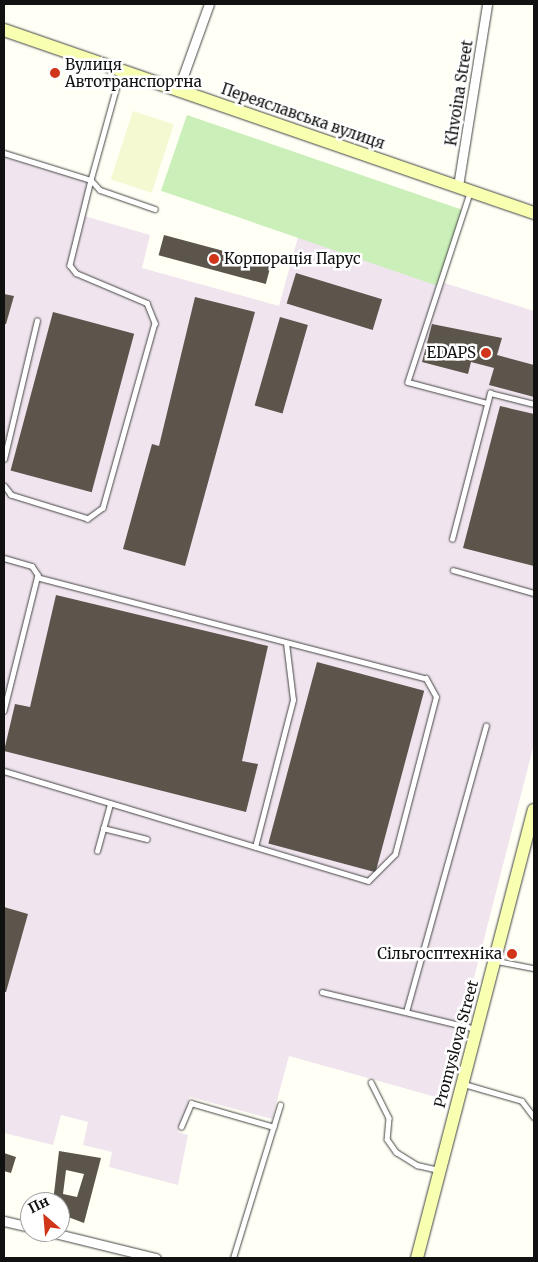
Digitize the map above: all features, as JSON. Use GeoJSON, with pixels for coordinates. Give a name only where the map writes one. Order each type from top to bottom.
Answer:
{"type":"FeatureCollection","features":[{"type":"Feature","properties":{"kind":"main road","name":"Переяславська вулиця"},"geometry":{"type":"LineString","coordinates":[[4,30],[534,213]]}},
{"type":"Feature","properties":{"kind":"main road","name":"Promyslova Street"},"geometry":{"type":"LineString","coordinates":[[417,1258],[534,810]]}},
{"type":"Feature","properties":{"kind":"street"},"geometry":{"type":"LineString","coordinates":[[178,90],[209,4]]}},
{"type":"Feature","properties":{"kind":"street","name":"Khvoina Street"},"geometry":{"type":"LineString","coordinates":[[458,186],[486,4]]}},
{"type":"Feature","properties":{"kind":"street"},"geometry":{"type":"LineString","coordinates":[[4,1221],[20,1225]]}},
{"type":"Feature","properties":{"kind":"street"},"geometry":{"type":"LineString","coordinates":[[70,1237],[156,1258]]}},
{"type":"Feature","properties":{"kind":"lane"},"geometry":{"type":"LineString","coordinates":[[4,486],[11,496],[88,519],[108,498],[155,323],[147,303],[76,272],[70,265],[122,70]]}},
{"type":"Feature","properties":{"kind":"lane"},"geometry":{"type":"LineString","coordinates":[[4,153],[92,180],[100,190],[155,209]]}},
{"type":"Feature","properties":{"kind":"lane"},"geometry":{"type":"LineString","coordinates":[[471,191],[408,382],[487,403]]}},
{"type":"Feature","properties":{"kind":"lane"},"geometry":{"type":"LineString","coordinates":[[4,459],[37,321]]}},
{"type":"Feature","properties":{"kind":"lane"},"geometry":{"type":"LineString","coordinates":[[452,539],[490,393],[534,404]]}},
{"type":"Feature","properties":{"kind":"lane"},"geometry":{"type":"LineString","coordinates":[[4,558],[34,567],[38,578],[4,710]]}},
{"type":"Feature","properties":{"kind":"lane"},"geometry":{"type":"LineString","coordinates":[[453,570],[534,593]]}},
{"type":"Feature","properties":{"kind":"lane"},"geometry":{"type":"LineString","coordinates":[[4,771],[371,880],[395,854],[436,697],[426,679],[38,578]]}},
{"type":"Feature","properties":{"kind":"lane"},"geometry":{"type":"LineString","coordinates":[[255,847],[293,700],[286,643]]}},
{"type":"Feature","properties":{"kind":"lane"},"geometry":{"type":"LineString","coordinates":[[406,1012],[486,726]]}},
{"type":"Feature","properties":{"kind":"lane"},"geometry":{"type":"LineString","coordinates":[[97,851],[110,804]]}},
{"type":"Feature","properties":{"kind":"lane"},"geometry":{"type":"LineString","coordinates":[[103,828],[147,839]]}},
{"type":"Feature","properties":{"kind":"lane"},"geometry":{"type":"LineString","coordinates":[[495,960],[534,968]]}},
{"type":"Feature","properties":{"kind":"lane"},"geometry":{"type":"LineString","coordinates":[[322,992],[477,1029]]}},
{"type":"Feature","properties":{"kind":"lane"},"geometry":{"type":"LineString","coordinates":[[371,1082],[389,1118],[388,1139],[396,1152],[417,1165],[440,1170]]}},
{"type":"Feature","properties":{"kind":"lane"},"geometry":{"type":"LineString","coordinates":[[463,1083],[522,1102],[534,1118]]}},
{"type":"Feature","properties":{"kind":"lane"},"geometry":{"type":"LineString","coordinates":[[180,1126],[191,1103],[274,1127]]}},
{"type":"Feature","properties":{"kind":"lane"},"geometry":{"type":"LineString","coordinates":[[233,1258],[280,1105]]}},
{"type":"Feature","properties":{"kind":"shaded area"},"geometry":{"type":"Polygon","coordinates":[[[4,157],[90,183],[81,215],[150,235],[142,268],[279,306],[298,237],[534,311],[534,744],[443,1099],[289,1056],[272,1119],[190,1097],[178,1132],[188,1135],[178,1185],[109,1167],[112,1152],[83,1145],[88,1122],[61,1115],[53,1145],[4,1133],[4,157]]]}},
{"type":"Feature","properties":{"kind":"green space"},"geometry":{"type":"Polygon","coordinates":[[[133,111],[174,124],[152,193],[111,179],[133,111]]]}},
{"type":"Feature","properties":{"kind":"green space"},"geometry":{"type":"Polygon","coordinates":[[[187,115],[465,211],[439,286],[161,191],[187,115]]]}},
{"type":"Feature","properties":{"kind":"building","name":"Корпорація Парус"},"geometry":{"type":"Polygon","coordinates":[[[164,235],[271,264],[266,284],[159,255],[164,235]]]}},
{"type":"Feature","properties":{"kind":"building"},"geometry":{"type":"Polygon","coordinates":[[[296,273],[382,299],[373,330],[287,304],[296,273]]]}},
{"type":"Feature","properties":{"kind":"building"},"geometry":{"type":"Polygon","coordinates":[[[4,294],[14,296],[6,324],[4,324],[4,294]]]}},
{"type":"Feature","properties":{"kind":"building"},"geometry":{"type":"Polygon","coordinates":[[[195,297],[255,312],[185,566],[123,549],[152,444],[159,446],[195,297]]]}},
{"type":"Feature","properties":{"kind":"building"},"geometry":{"type":"Polygon","coordinates":[[[53,312],[134,334],[92,492],[11,470],[53,312]]]}},
{"type":"Feature","properties":{"kind":"building"},"geometry":{"type":"Polygon","coordinates":[[[280,317],[308,325],[283,413],[255,405],[280,317]]]}},
{"type":"Feature","properties":{"kind":"building"},"geometry":{"type":"Polygon","coordinates":[[[432,324],[502,338],[497,355],[534,365],[534,397],[489,385],[494,368],[471,362],[468,374],[422,362],[432,324]]]}},
{"type":"Feature","properties":{"kind":"building"},"geometry":{"type":"Polygon","coordinates":[[[500,406],[534,414],[534,566],[463,548],[500,406]]]}},
{"type":"Feature","properties":{"kind":"building"},"geometry":{"type":"Polygon","coordinates":[[[56,595],[268,646],[242,761],[258,764],[246,812],[4,751],[15,704],[30,707],[56,595]]]}},
{"type":"Feature","properties":{"kind":"building"},"geometry":{"type":"Polygon","coordinates":[[[317,662],[424,691],[376,872],[268,844],[317,662]]]}},
{"type":"Feature","properties":{"kind":"building"},"geometry":{"type":"Polygon","coordinates":[[[4,907],[28,914],[6,992],[4,992],[4,907]]]}},
{"type":"Feature","properties":{"kind":"building"},"geometry":{"type":"Polygon","coordinates":[[[59,1151],[101,1158],[84,1223],[70,1218],[70,1196],[77,1197],[84,1174],[66,1170],[63,1192],[54,1192],[59,1151]]]}},
{"type":"Feature","properties":{"kind":"building"},"geometry":{"type":"Polygon","coordinates":[[[4,1153],[16,1157],[11,1173],[4,1171],[4,1153]]]}},
{"type":"Feature","properties":{"kind":"place","name":"Вулиця Автотранспортна"},"geometry":{"type":"Point","coordinates":[55,73]}},
{"type":"Feature","properties":{"kind":"place","name":"Корпорація Парус"},"geometry":{"type":"Point","coordinates":[214,259]}},
{"type":"Feature","properties":{"kind":"place","name":"EDAPS"},"geometry":{"type":"Point","coordinates":[486,353]}},
{"type":"Feature","properties":{"kind":"place","name":"Сільгосптехніка"},"geometry":{"type":"Point","coordinates":[512,954]}}]}
